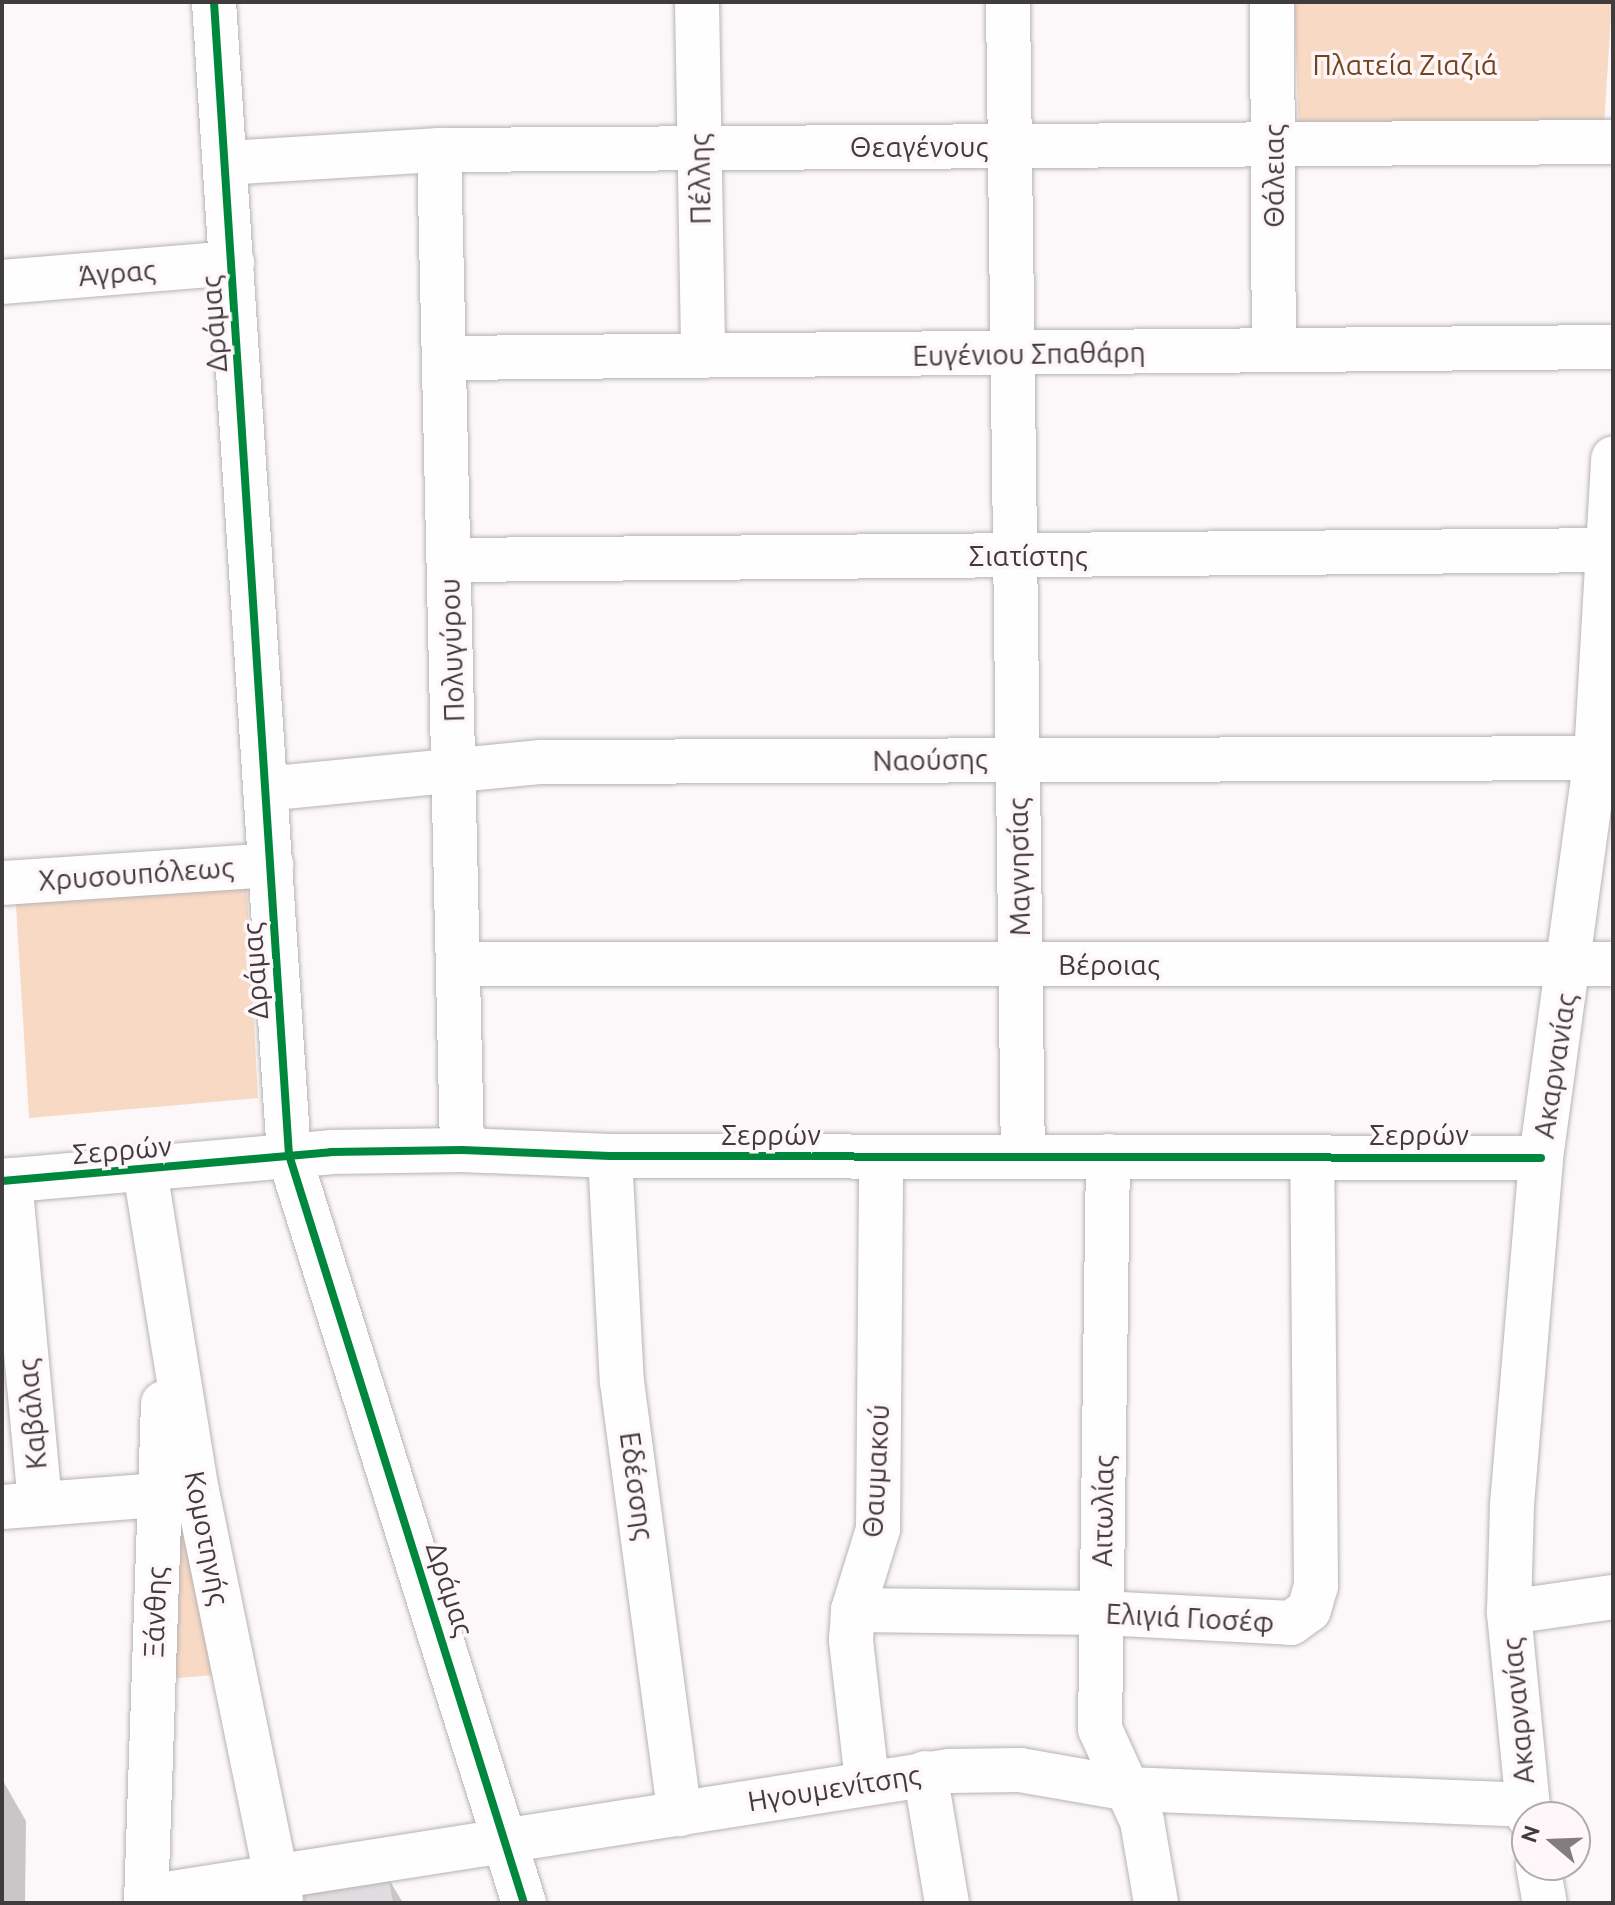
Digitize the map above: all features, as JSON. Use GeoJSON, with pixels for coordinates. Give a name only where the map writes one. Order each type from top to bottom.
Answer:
{"type":"FeatureCollection","features":[{"type":"Feature","properties":{"kind":"street","name":"Δράμας"},"geometry":{"type":"LineString","coordinates":[[214,2],[289,1155],[508,1839],[524,1903]]}},
{"type":"Feature","properties":{"kind":"street","name":"Πέλλης"},"geometry":{"type":"LineString","coordinates":[[697,2],[703,356]]}},
{"type":"Feature","properties":{"kind":"street","name":"Μαγνησίας"},"geometry":{"type":"LineString","coordinates":[[1008,2],[1023,1156]]}},
{"type":"Feature","properties":{"kind":"street","name":"Θάλειας"},"geometry":{"type":"LineString","coordinates":[[1272,2],[1274,350]]}},
{"type":"Feature","properties":{"kind":"street","name":"Θεαγένους"},"geometry":{"type":"LineString","coordinates":[[225,163],[439,150],[1613,142]]}},
{"type":"Feature","properties":{"kind":"street","name":"Πολυγύρου"},"geometry":{"type":"LineString","coordinates":[[439,150],[461,964],[462,1150]]}},
{"type":"Feature","properties":{"kind":"street","name":"Άγρας"},"geometry":{"type":"LineString","coordinates":[[2,282],[232,263]]}},
{"type":"Feature","properties":{"kind":"street","name":"Ευγένιου Σπαθάρη"},"geometry":{"type":"LineString","coordinates":[[445,358],[1012,356],[1613,347]]}},
{"type":"Feature","properties":{"kind":"street","name":"Ακαρνανίας"},"geometry":{"type":"LineString","coordinates":[[1527,1801],[1509,1612],[1512,1505],[1541,1158],[1592,963],[1604,757],[1613,458]]}},
{"type":"Feature","properties":{"kind":"street","name":"Σιατίστης"},"geometry":{"type":"LineString","coordinates":[[449,560],[1608,550]]}},
{"type":"Feature","properties":{"kind":"street","name":"Ναούσης"},"geometry":{"type":"LineString","coordinates":[[265,789],[456,767],[1018,758],[1604,757]]}},
{"type":"Feature","properties":{"kind":"street","name":"Χρυσουπόλεως"},"geometry":{"type":"LineString","coordinates":[[2,883],[271,865]]}},
{"type":"Feature","properties":{"kind":"street","name":"Βέροιας"},"geometry":{"type":"LineString","coordinates":[[461,964],[1592,963]]}},
{"type":"Feature","properties":{"kind":"street","name":"Σερρών"},"geometry":{"type":"LineString","coordinates":[[6,1180],[145,1171],[289,1155],[462,1150],[610,1156],[1541,1158]]}},
{"type":"Feature","properties":{"kind":"street","name":"Εδέσσης"},"geometry":{"type":"LineString","coordinates":[[610,1156],[622,1382],[680,1814]]}},
{"type":"Feature","properties":{"kind":"street","name":"Αιτωλίας"},"geometry":{"type":"LineString","coordinates":[[1108,1156],[1100,1729],[1129,1789],[1146,1837],[1156,1903]]}},
{"type":"Feature","properties":{"kind":"street","name":"Θαυμακού"},"geometry":{"type":"LineString","coordinates":[[867,1781],[851,1640],[853,1610],[878,1529],[881,1157]]}},
{"type":"Feature","properties":{"kind":"street","name":"Ελιγιά Γιοσέφ"},"geometry":{"type":"LineString","coordinates":[[853,1610],[1102,1613],[1291,1623],[1309,1610],[1316,1586],[1312,1157]]}},
{"type":"Feature","properties":{"kind":"street","name":"Κομοτηνής"},"geometry":{"type":"LineString","coordinates":[[145,1171],[166,1321],[178,1494],[279,1888]]}},
{"type":"Feature","properties":{"kind":"street","name":"Καβάλας"},"geometry":{"type":"LineString","coordinates":[[6,1180],[21,1506]]}},
{"type":"Feature","properties":{"kind":"street"},"geometry":{"type":"LineString","coordinates":[[21,1506],[178,1494]]}},
{"type":"Feature","properties":{"kind":"street","name":"Ξάνθης"},"geometry":{"type":"LineString","coordinates":[[146,1900],[178,1494]]}},
{"type":"Feature","properties":{"kind":"street"},"geometry":{"type":"LineString","coordinates":[[1509,1612],[1613,1597]]}},
{"type":"Feature","properties":{"kind":"street","name":"Ηγουμενίτσης"},"geometry":{"type":"LineString","coordinates":[[146,1900],[279,1888],[508,1839],[925,1773],[1020,1770],[1129,1789],[1511,1810]]}},
{"type":"Feature","properties":{"kind":"street"},"geometry":{"type":"LineString","coordinates":[[925,1773],[947,1903]]}},
{"type":"Feature","properties":{"kind":"street"},"geometry":{"type":"LineString","coordinates":[[1541,1881],[1545,1903]]}},
{"type":"Feature","properties":{"kind":"green space","name":"Πλατεία Ζιαζιά"},"geometry":{"type":"Polygon","coordinates":[[[1294,2],[1612,2],[1604,126],[1299,131],[1294,2]]]}},
{"type":"Feature","properties":{"kind":"green space"},"geometry":{"type":"Polygon","coordinates":[[[246,875],[258,1098],[29,1118],[15,890],[246,875]]]}},
{"type":"Feature","properties":{"kind":"green space"},"geometry":{"type":"Polygon","coordinates":[[[188,1519],[214,1675],[178,1678],[172,1673],[173,1526],[188,1519]]]}},
{"type":"Feature","properties":{"kind":"building"},"geometry":{"type":"Polygon","coordinates":[[[388,1874],[393,1903],[296,1903],[293,1890],[388,1874]]]}},
{"type":"Feature","properties":{"kind":"cycle path"},"geometry":{"type":"LineString","coordinates":[[214,2],[289,1155],[524,1903]]}},
{"type":"Feature","properties":{"kind":"cycle path"},"geometry":{"type":"LineString","coordinates":[[2,1181],[331,1152],[462,1150],[610,1156],[1541,1158]]}}]}
